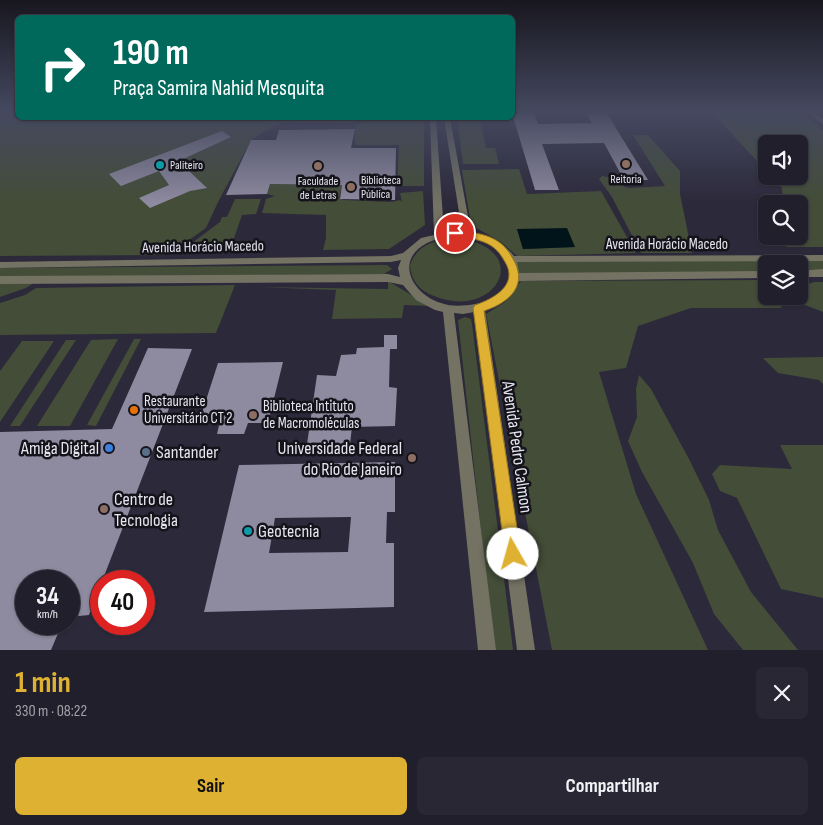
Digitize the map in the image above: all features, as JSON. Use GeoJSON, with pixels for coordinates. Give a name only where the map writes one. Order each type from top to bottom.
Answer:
{"type":"FeatureCollection","features":[{"type":"Feature","properties":{"kind":"street"},"geometry":{"type":"LineString","coordinates":[[434,142],[440,234]]}},
{"type":"Feature","properties":{"kind":"street"},"geometry":{"type":"LineString","coordinates":[[450,142],[467,234]]}},
{"type":"Feature","properties":{"kind":"street"},"geometry":{"type":"LineString","coordinates":[[0,280],[388,278],[405,282],[422,299],[448,310],[478,308],[492,304],[511,287],[514,268],[503,250],[493,242],[467,234],[440,234],[425,239],[414,246],[406,256],[402,268],[405,282]]}},
{"type":"Feature","properties":{"kind":"street","name":"Avenida Horácio Macedo"},"geometry":{"type":"LineString","coordinates":[[0,265],[391,259],[406,256]]}},
{"type":"Feature","properties":{"kind":"street","name":"Avenida Horácio Macedo"},"geometry":{"type":"LineString","coordinates":[[510,259],[823,258]]}},
{"type":"Feature","properties":{"kind":"street"},"geometry":{"type":"LineString","coordinates":[[737,259],[748,275]]}},
{"type":"Feature","properties":{"kind":"street"},"geometry":{"type":"LineString","coordinates":[[808,274],[823,273]]}},
{"type":"Feature","properties":{"kind":"street","name":"Avenida Horácio Macedo"},"geometry":{"type":"LineString","coordinates":[[514,277],[758,274]]}},
{"type":"Feature","properties":{"kind":"street","name":"Avenida Pedro Calmon"},"geometry":{"type":"LineString","coordinates":[[478,308],[498,439],[526,650]]}},
{"type":"Feature","properties":{"kind":"street"},"geometry":{"type":"LineString","coordinates":[[448,310],[486,650]]}},
{"type":"Feature","properties":{"kind":"green space"},"geometry":{"type":"Polygon","coordinates":[[[0,142],[250,142],[206,228],[168,255],[0,256],[0,142]]]}},
{"type":"Feature","properties":{"kind":"green space"},"geometry":{"type":"Polygon","coordinates":[[[355,142],[424,142],[424,186],[397,186],[399,145],[355,145],[355,142]]]}},
{"type":"Feature","properties":{"kind":"green space"},"geometry":{"type":"Polygon","coordinates":[[[460,142],[485,142],[486,148],[495,148],[499,164],[463,164],[460,142]]]}},
{"type":"Feature","properties":{"kind":"green space"},"geometry":{"type":"Polygon","coordinates":[[[638,142],[655,142],[680,171],[680,194],[692,253],[641,253],[612,197],[599,179],[602,176],[616,179],[625,187],[630,188],[665,186],[638,142]]]}},
{"type":"Feature","properties":{"kind":"green space"},"geometry":{"type":"Polygon","coordinates":[[[740,142],[758,142],[758,162],[740,142]]]}},
{"type":"Feature","properties":{"kind":"green space"},"geometry":{"type":"Polygon","coordinates":[[[808,142],[823,142],[823,247],[786,247],[786,245],[808,245],[808,195],[782,195],[782,188],[779,185],[808,185],[808,142]]]}},
{"type":"Feature","properties":{"kind":"green space"},"geometry":{"type":"Polygon","coordinates":[[[519,169],[527,194],[601,191],[636,253],[517,256],[501,242],[471,225],[462,170],[519,169]],[[517,229],[523,249],[575,247],[517,229]]]}},
{"type":"Feature","properties":{"kind":"green space"},"geometry":{"type":"Polygon","coordinates":[[[270,184],[342,185],[339,198],[344,200],[392,202],[400,200],[402,202],[400,193],[423,191],[425,225],[389,249],[323,250],[326,238],[326,215],[262,213],[266,199],[275,196],[267,194],[270,184]]]}},
{"type":"Feature","properties":{"kind":"green space"},"geometry":{"type":"Polygon","coordinates":[[[235,199],[261,199],[256,214],[242,215],[230,250],[181,251],[220,222],[222,217],[227,217],[235,199]]]}},
{"type":"Feature","properties":{"kind":"green space"},"geometry":{"type":"Polygon","coordinates":[[[454,238],[479,244],[494,254],[501,267],[499,280],[490,291],[476,299],[457,301],[434,296],[417,285],[412,276],[410,265],[413,258],[422,248],[433,242],[454,238]]]}},
{"type":"Feature","properties":{"kind":"green space"},"geometry":{"type":"Polygon","coordinates":[[[758,258],[758,274],[514,277],[510,259],[758,258]]]}},
{"type":"Feature","properties":{"kind":"green space"},"geometry":{"type":"Polygon","coordinates":[[[808,258],[823,258],[823,273],[808,274],[808,258]]]}},
{"type":"Feature","properties":{"kind":"green space"},"geometry":{"type":"Polygon","coordinates":[[[387,265],[392,269],[384,274],[0,277],[0,268],[387,265]]]}},
{"type":"Feature","properties":{"kind":"green space"},"geometry":{"type":"Polygon","coordinates":[[[758,280],[758,305],[780,305],[782,308],[691,308],[638,326],[626,368],[599,372],[636,494],[708,650],[552,650],[486,314],[505,302],[521,281],[758,280]]]}},
{"type":"Feature","properties":{"kind":"green space"},"geometry":{"type":"Polygon","coordinates":[[[37,281],[26,288],[0,297],[0,282],[37,281]]]}},
{"type":"Feature","properties":{"kind":"green space"},"geometry":{"type":"Polygon","coordinates":[[[388,281],[430,306],[404,305],[402,318],[332,319],[336,290],[258,287],[388,289],[388,281]]]}},
{"type":"Feature","properties":{"kind":"green space"},"geometry":{"type":"Polygon","coordinates":[[[823,282],[823,312],[805,305],[808,305],[808,284],[823,282]]]}},
{"type":"Feature","properties":{"kind":"green space"},"geometry":{"type":"Polygon","coordinates":[[[235,285],[216,333],[0,335],[0,303],[25,295],[36,288],[235,285]]]}},
{"type":"Feature","properties":{"kind":"green space"},"geometry":{"type":"Polygon","coordinates":[[[465,317],[471,319],[472,324],[513,650],[494,650],[458,320],[465,317]]]}},
{"type":"Feature","properties":{"kind":"green space"},"geometry":{"type":"Polygon","coordinates":[[[118,339],[70,426],[37,426],[91,340],[118,339]]]}},
{"type":"Feature","properties":{"kind":"green space"},"geometry":{"type":"Polygon","coordinates":[[[134,339],[141,339],[96,426],[87,425],[134,339]]]}},
{"type":"Feature","properties":{"kind":"green space"},"geometry":{"type":"Polygon","coordinates":[[[66,340],[76,340],[20,426],[10,426],[66,340]]]}},
{"type":"Feature","properties":{"kind":"green space"},"geometry":{"type":"Polygon","coordinates":[[[22,341],[54,341],[0,422],[0,371],[22,341]]]}},
{"type":"Feature","properties":{"kind":"green space"},"geometry":{"type":"Polygon","coordinates":[[[823,357],[823,384],[819,380],[778,373],[763,358],[823,357]]]}},
{"type":"Feature","properties":{"kind":"green space"},"geometry":{"type":"Polygon","coordinates":[[[639,375],[651,389],[689,459],[709,500],[718,530],[751,592],[798,650],[743,650],[714,614],[693,563],[642,472],[628,441],[637,417],[636,389],[639,375]]]}},
{"type":"Feature","properties":{"kind":"green space"},"geometry":{"type":"Polygon","coordinates":[[[780,445],[823,445],[823,598],[781,589],[737,498],[720,491],[712,474],[720,465],[792,469],[780,445]]]}},
{"type":"Feature","properties":{"kind":"shaded area"},"geometry":{"type":"Polygon","coordinates":[[[567,228],[575,247],[523,249],[517,229],[567,228]]]}},
{"type":"Feature","properties":{"kind":"building","name":"Paliteiro"},"geometry":{"type":"Polygon","coordinates":[[[192,142],[219,142],[183,159],[190,172],[207,188],[190,191],[150,208],[139,198],[169,185],[159,171],[121,186],[109,174],[192,142]]]}},
{"type":"Feature","properties":{"kind":"building","name":"Faculdade de Letras"},"geometry":{"type":"Polygon","coordinates":[[[250,142],[352,142],[351,148],[396,148],[395,200],[340,199],[342,185],[270,184],[267,194],[226,195],[250,142]]]}},
{"type":"Feature","properties":{"kind":"building"},"geometry":{"type":"Polygon","coordinates":[[[521,142],[625,142],[648,180],[624,180],[604,143],[542,144],[559,190],[535,190],[521,142]]]}},
{"type":"Feature","properties":{"kind":"building"},"geometry":{"type":"Polygon","coordinates":[[[384,335],[397,335],[397,349],[390,349],[389,387],[397,388],[395,426],[352,427],[350,444],[307,444],[317,375],[336,376],[341,355],[356,354],[357,348],[384,347],[384,335]]]}},
{"type":"Feature","properties":{"kind":"building","name":"Centro de Tecnologia"},"geometry":{"type":"Polygon","coordinates":[[[148,348],[192,349],[106,570],[90,570],[89,615],[80,616],[80,570],[15,570],[15,635],[57,635],[51,650],[0,650],[0,432],[112,429],[148,348]]]}},
{"type":"Feature","properties":{"kind":"building"},"geometry":{"type":"Polygon","coordinates":[[[283,362],[268,423],[248,423],[244,434],[217,434],[220,421],[199,422],[218,363],[283,362]]]}},
{"type":"Feature","properties":{"kind":"building","name":"Geotecnia"},"geometry":{"type":"Polygon","coordinates":[[[395,462],[395,512],[387,512],[386,543],[394,543],[394,607],[204,612],[239,465],[395,462]],[[351,517],[275,518],[269,553],[348,552],[351,517]]]}},
{"type":"Feature","properties":{"kind":"place","name":"Reitoria"},"geometry":{"type":"Point","coordinates":[626,164]}},
{"type":"Feature","properties":{"kind":"place","name":"Paliteiro"},"geometry":{"type":"Point","coordinates":[160,165]}},
{"type":"Feature","properties":{"kind":"place","name":"Faculdade de Letras"},"geometry":{"type":"Point","coordinates":[318,166]}},
{"type":"Feature","properties":{"kind":"place","name":"Biblioteca Pública"},"geometry":{"type":"Point","coordinates":[351,187]}},
{"type":"Feature","properties":{"kind":"place","name":"Restaurante Universitário CT 2"},"geometry":{"type":"Point","coordinates":[134,410]}},
{"type":"Feature","properties":{"kind":"place","name":"Biblioteca Intituto de Macromoléculas"},"geometry":{"type":"Point","coordinates":[253,415]}},
{"type":"Feature","properties":{"kind":"place","name":"Amiga Digital"},"geometry":{"type":"Point","coordinates":[109,448]}},
{"type":"Feature","properties":{"kind":"place","name":"Santander"},"geometry":{"type":"Point","coordinates":[146,452]}},
{"type":"Feature","properties":{"kind":"place","name":"Universidade Federal do Rio de Janeiro"},"geometry":{"type":"Point","coordinates":[412,458]}},
{"type":"Feature","properties":{"kind":"place","name":"Centro de Tecnologia"},"geometry":{"type":"Point","coordinates":[104,509]}},
{"type":"Feature","properties":{"kind":"place","name":"Geotecnia"},"geometry":{"type":"Point","coordinates":[248,531]}},
{"type":"Feature","properties":{"kind":"route"},"geometry":{"type":"LineString","coordinates":[[455,233],[481,237],[493,242],[510,259],[514,268],[511,287],[503,296],[492,304],[478,308],[513,554]]}}]}
